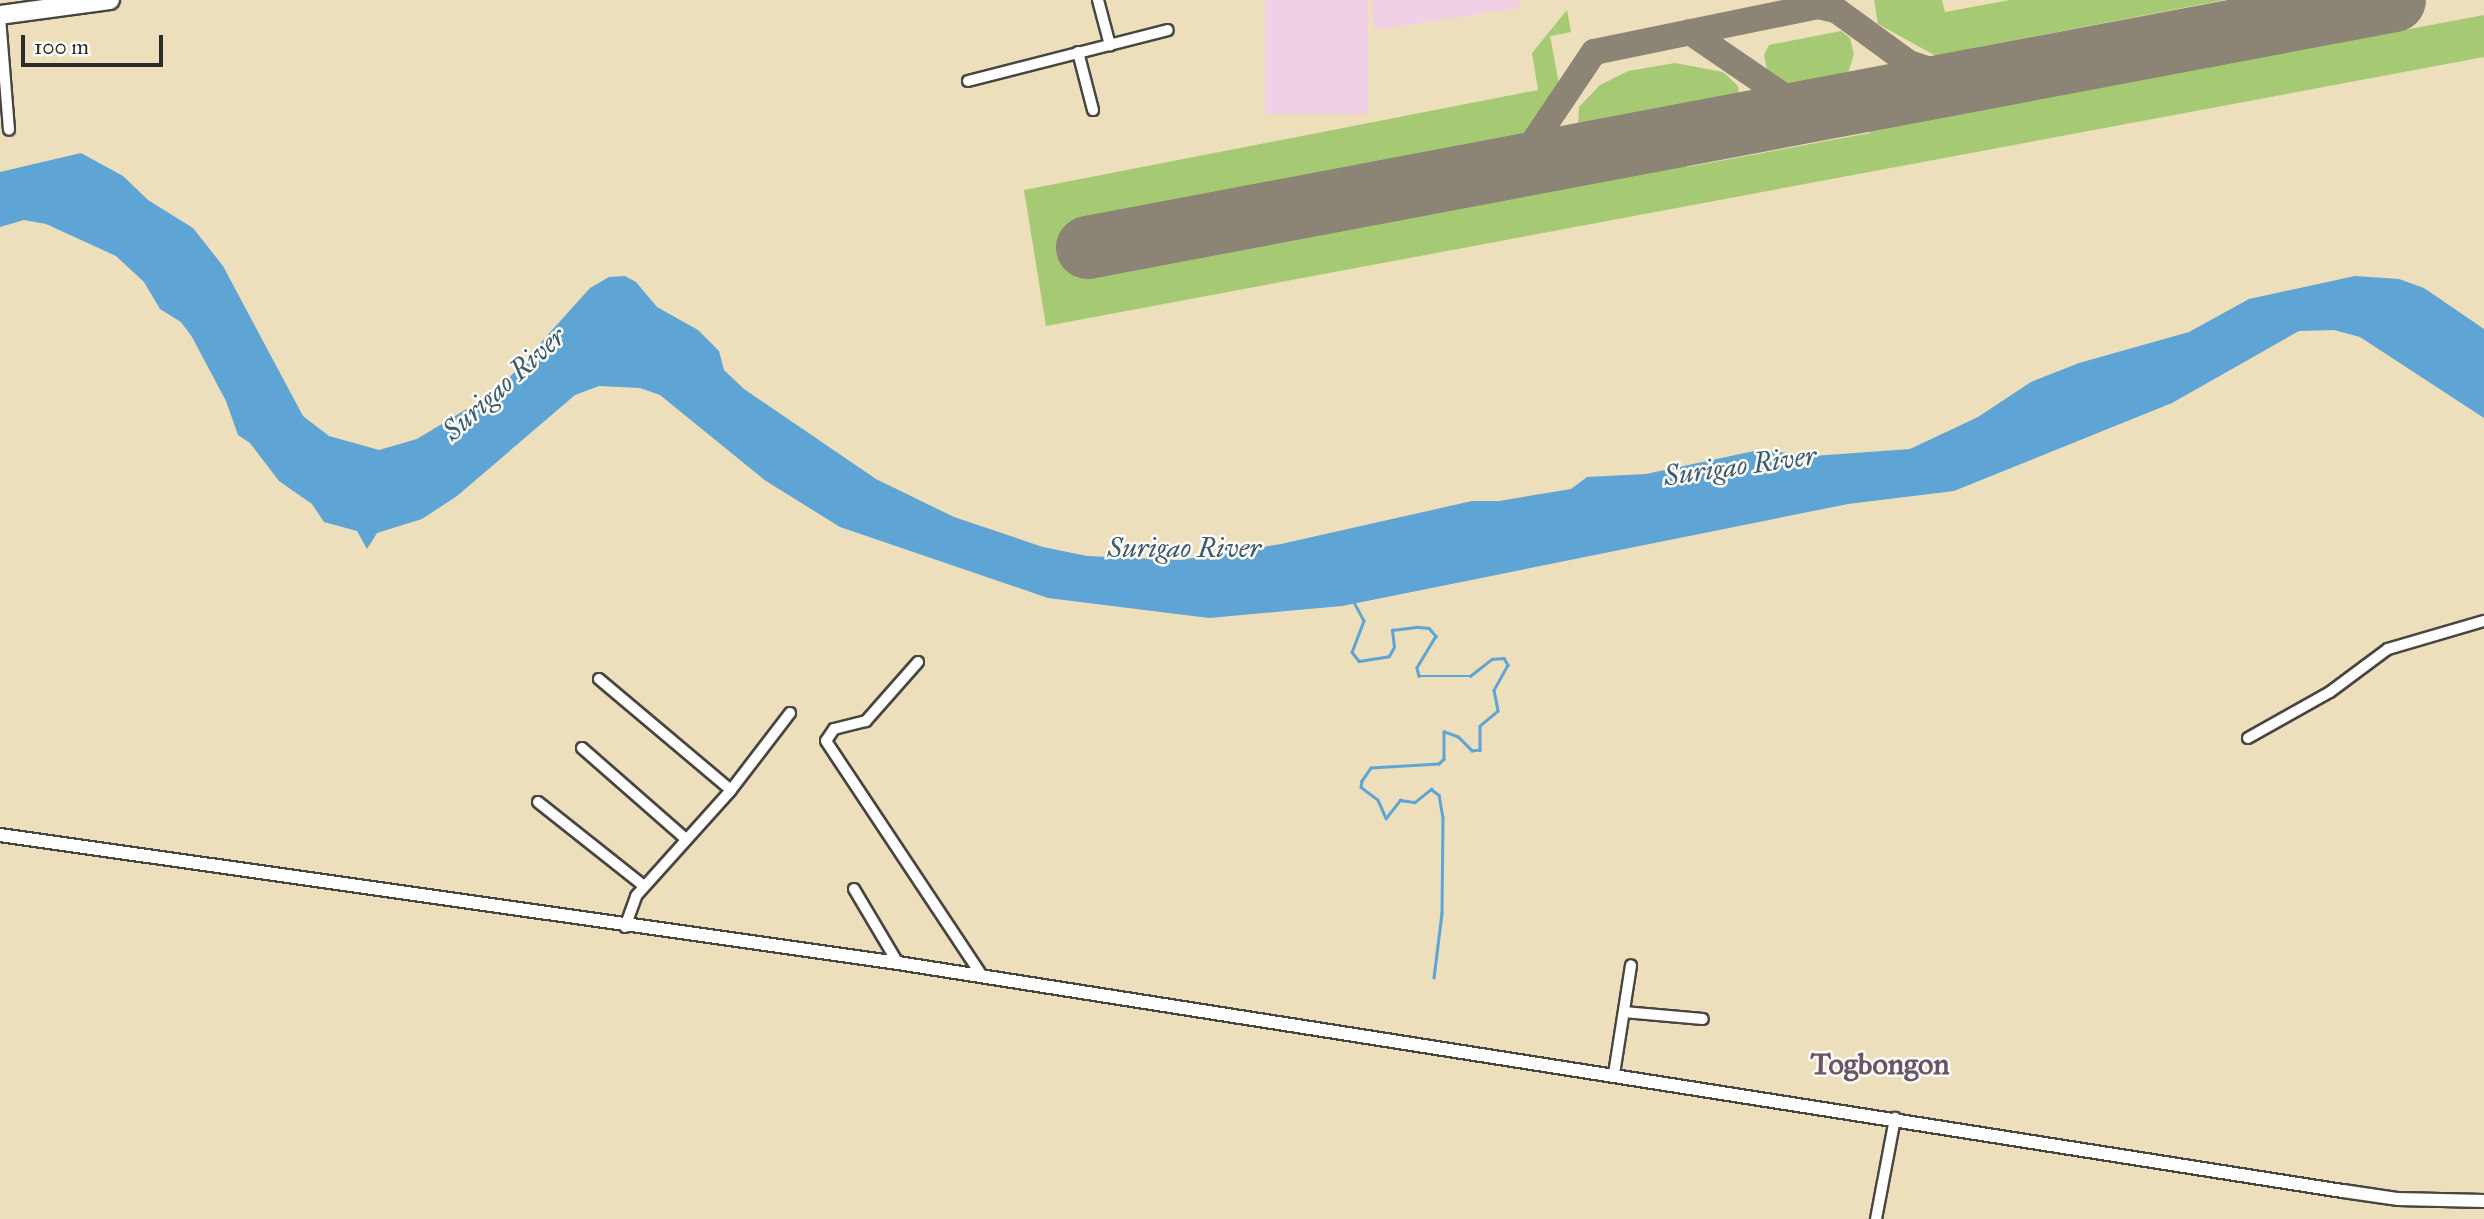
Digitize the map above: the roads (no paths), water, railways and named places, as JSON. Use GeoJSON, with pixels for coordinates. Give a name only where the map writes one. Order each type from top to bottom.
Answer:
{"type":"FeatureCollection","features":[{"type":"Feature","properties":{"kind":"highway"},"geometry":{"type":"LineString","coordinates":[[0,17],[32,6],[110,0]]}},
{"type":"Feature","properties":{"kind":"street"},"geometry":{"type":"LineString","coordinates":[[1098,0],[1110,44]]}},
{"type":"Feature","properties":{"kind":"street"},"geometry":{"type":"LineString","coordinates":[[0,17],[9,130]]}},
{"type":"Feature","properties":{"kind":"street"},"geometry":{"type":"LineString","coordinates":[[968,81],[1168,30]]}},
{"type":"Feature","properties":{"kind":"street"},"geometry":{"type":"LineString","coordinates":[[1078,52],[1093,110]]}},
{"type":"Feature","properties":{"kind":"street"},"geometry":{"type":"LineString","coordinates":[[2248,738],[2330,691],[2388,649],[2484,621]]}},
{"type":"Feature","properties":{"kind":"street"},"geometry":{"type":"LineString","coordinates":[[918,662],[866,721],[834,729],[826,741],[982,976]]}},
{"type":"Feature","properties":{"kind":"street"},"geometry":{"type":"LineString","coordinates":[[599,679],[731,790]]}},
{"type":"Feature","properties":{"kind":"street"},"geometry":{"type":"LineString","coordinates":[[625,927],[630,905],[731,790],[790,713]]}},
{"type":"Feature","properties":{"kind":"street"},"geometry":{"type":"LineString","coordinates":[[582,748],[686,839]]}},
{"type":"Feature","properties":{"kind":"street"},"geometry":{"type":"LineString","coordinates":[[537,802],[645,886]]}},
{"type":"Feature","properties":{"kind":"street"},"geometry":{"type":"LineString","coordinates":[[0,835],[625,927],[898,963],[2398,1199],[2484,1201]]}},
{"type":"Feature","properties":{"kind":"street"},"geometry":{"type":"LineString","coordinates":[[854,889],[898,963]]}},
{"type":"Feature","properties":{"kind":"street"},"geometry":{"type":"LineString","coordinates":[[1614,1074],[1631,965]]}},
{"type":"Feature","properties":{"kind":"street"},"geometry":{"type":"LineString","coordinates":[[1624,1012],[1703,1019]]}},
{"type":"Feature","properties":{"kind":"street"},"geometry":{"type":"LineString","coordinates":[[1876,1219],[1895,1118]]}},
{"type":"Feature","properties":{"kind":"water","name":"Surigao River"},"geometry":{"type":"Polygon","coordinates":[[[81,153],[123,176],[148,200],[193,228],[223,266],[303,416],[329,436],[379,450],[417,439],[498,390],[590,288],[609,277],[625,276],[636,282],[657,307],[698,330],[719,351],[724,370],[744,389],[876,479],[954,517],[1043,547],[1087,556],[1180,560],[1281,544],[1472,501],[1499,501],[1571,489],[1587,477],[1646,474],[1759,450],[1813,456],[1910,449],[1978,417],[2031,382],[2079,363],[2189,332],[2249,299],[2355,276],[2399,279],[2424,288],[2484,329],[2484,418],[2360,337],[2334,330],[2299,331],[2172,403],[1954,491],[1848,504],[1342,606],[1209,618],[1048,598],[840,527],[766,481],[660,395],[640,388],[599,386],[575,395],[457,496],[422,519],[377,533],[367,549],[357,531],[324,522],[312,504],[279,481],[250,443],[238,435],[226,401],[192,337],[181,322],[160,309],[144,282],[116,256],[46,224],[24,220],[0,227],[0,172],[81,153]]]}},
{"type":"Feature","properties":{"kind":"waterway"},"geometry":{"type":"LineString","coordinates":[[1354,602],[1364,621],[1352,652],[1359,661],[1389,656],[1394,647],[1392,630],[1418,627],[1429,628],[1436,636],[1417,668],[1419,676],[1470,676],[1492,659],[1504,658],[1508,665],[1494,690],[1498,711],[1480,726],[1480,750],[1472,751],[1458,737],[1444,732],[1444,759],[1439,764],[1371,768],[1362,781],[1361,787],[1378,800],[1386,818],[1400,800],[1415,802],[1431,789],[1439,795],[1443,817],[1442,913],[1434,978]]}},
{"type":"Feature","properties":{"kind":"district","name":"Togbongon"},"geometry":{"type":"Point","coordinates":[1880,1064]}}]}
